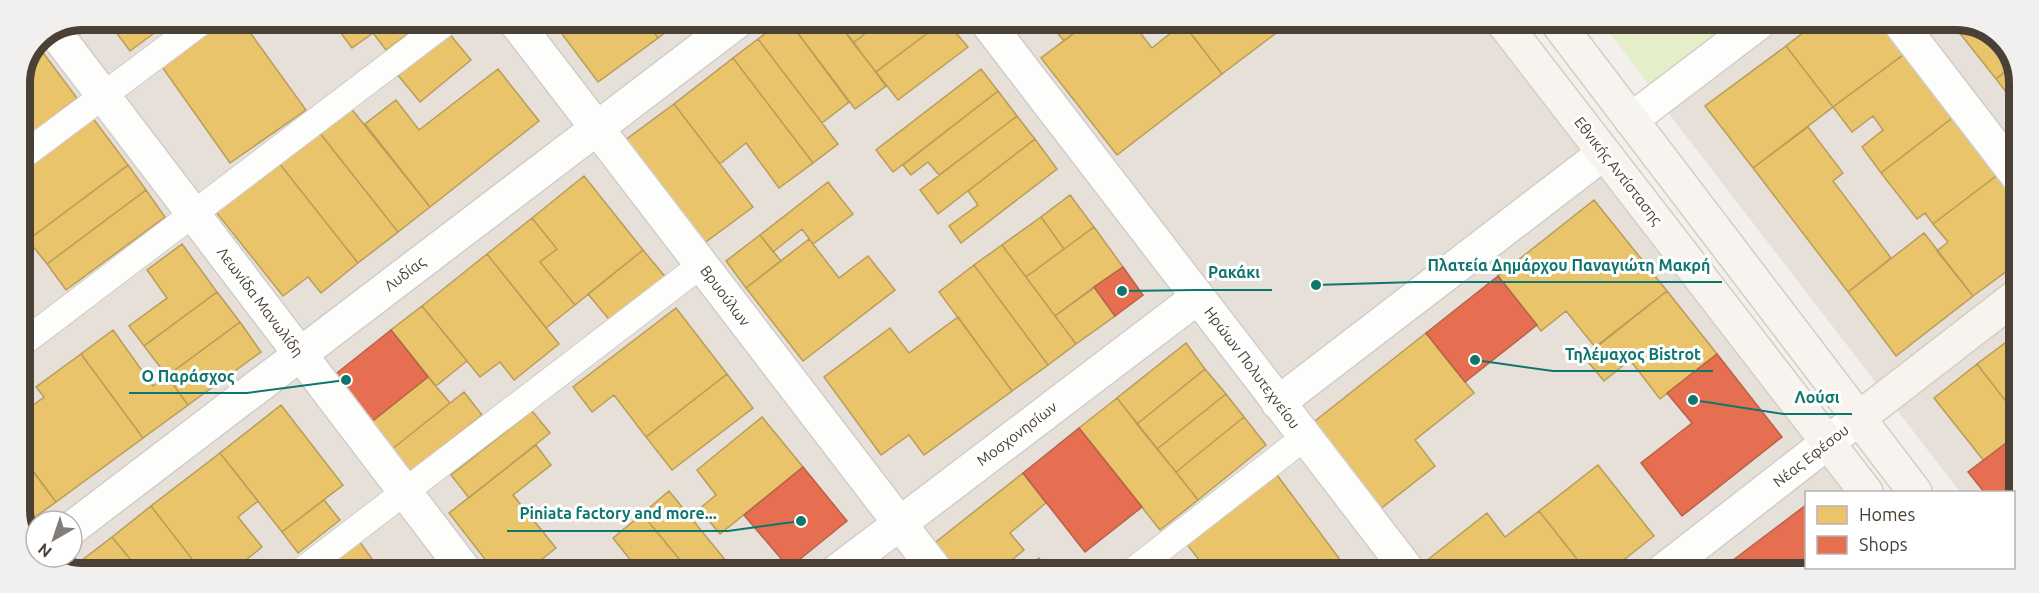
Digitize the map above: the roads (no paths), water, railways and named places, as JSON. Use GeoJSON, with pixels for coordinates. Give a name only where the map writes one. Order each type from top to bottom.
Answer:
{"type":"FeatureCollection","features":[{"type":"Feature","properties":{"kind":"main road","name":"Εθνικής Αντίστασης"},"geometry":{"type":"LineString","coordinates":[[1509,30],[1865,491]]}},
{"type":"Feature","properties":{"kind":"main road"},"geometry":{"type":"LineString","coordinates":[[1563,30],[1915,491]]}},
{"type":"Feature","properties":{"kind":"main road","name":"Νέας Εφέσου"},"geometry":{"type":"LineString","coordinates":[[1859,418],[2009,302]]}},
{"type":"Feature","properties":{"kind":"street","name":"Βρυούλων"},"geometry":{"type":"LineString","coordinates":[[522,30],[930,563]]}},
{"type":"Feature","properties":{"kind":"street","name":"Λυδίας"},"geometry":{"type":"LineString","coordinates":[[84,519],[726,30]]}},
{"type":"Feature","properties":{"kind":"street","name":"Ηρώων Πολυτεχνείου"},"geometry":{"type":"LineString","coordinates":[[992,30],[1305,437],[1396,563]]}},
{"type":"Feature","properties":{"kind":"street"},"geometry":{"type":"LineString","coordinates":[[1631,120],[1749,30]]}},
{"type":"Feature","properties":{"kind":"street"},"geometry":{"type":"LineString","coordinates":[[1906,30],[2009,165]]}},
{"type":"Feature","properties":{"kind":"street","name":"Λεωνίδα Μανωλίδη"},"geometry":{"type":"LineString","coordinates":[[58,37],[459,563]]}},
{"type":"Feature","properties":{"kind":"street"},"geometry":{"type":"LineString","coordinates":[[1278,403],[1604,153]]}},
{"type":"Feature","properties":{"kind":"street","name":"Μοσχονησίων"},"geometry":{"type":"LineString","coordinates":[[848,563],[1198,297]]}},
{"type":"Feature","properties":{"kind":"street","name":"Νέας Εφέσου"},"geometry":{"type":"LineString","coordinates":[[1678,563],[1859,418]]}},
{"type":"Feature","properties":{"kind":"lane"},"geometry":{"type":"LineString","coordinates":[[30,150],[190,30]]}},
{"type":"Feature","properties":{"kind":"lane"},"geometry":{"type":"LineString","coordinates":[[30,338],[436,30]]}},
{"type":"Feature","properties":{"kind":"lane"},"geometry":{"type":"LineString","coordinates":[[312,563],[701,265]]}},
{"type":"Feature","properties":{"kind":"lane"},"geometry":{"type":"LineString","coordinates":[[1153,563],[1305,437]]}},
{"type":"Feature","properties":{"kind":"place","name":"Πλατεία Δημάρχου Παναγιώτη Μακρή"},"geometry":{"type":"Point","coordinates":[1316,285]}},
{"type":"Feature","properties":{"kind":"place","name":"Ρακάκι"},"geometry":{"type":"Point","coordinates":[1122,291]}},
{"type":"Feature","properties":{"kind":"place","name":"Τηλέμαχος Bistrot"},"geometry":{"type":"Point","coordinates":[1475,360]}},
{"type":"Feature","properties":{"kind":"place","name":"Ο Παράσχος"},"geometry":{"type":"Point","coordinates":[346,380]}},
{"type":"Feature","properties":{"kind":"place","name":"Λούσι"},"geometry":{"type":"Point","coordinates":[1693,400]}},
{"type":"Feature","properties":{"kind":"place","name":"Piniata factory and more..."},"geometry":{"type":"Point","coordinates":[801,521]}}]}
